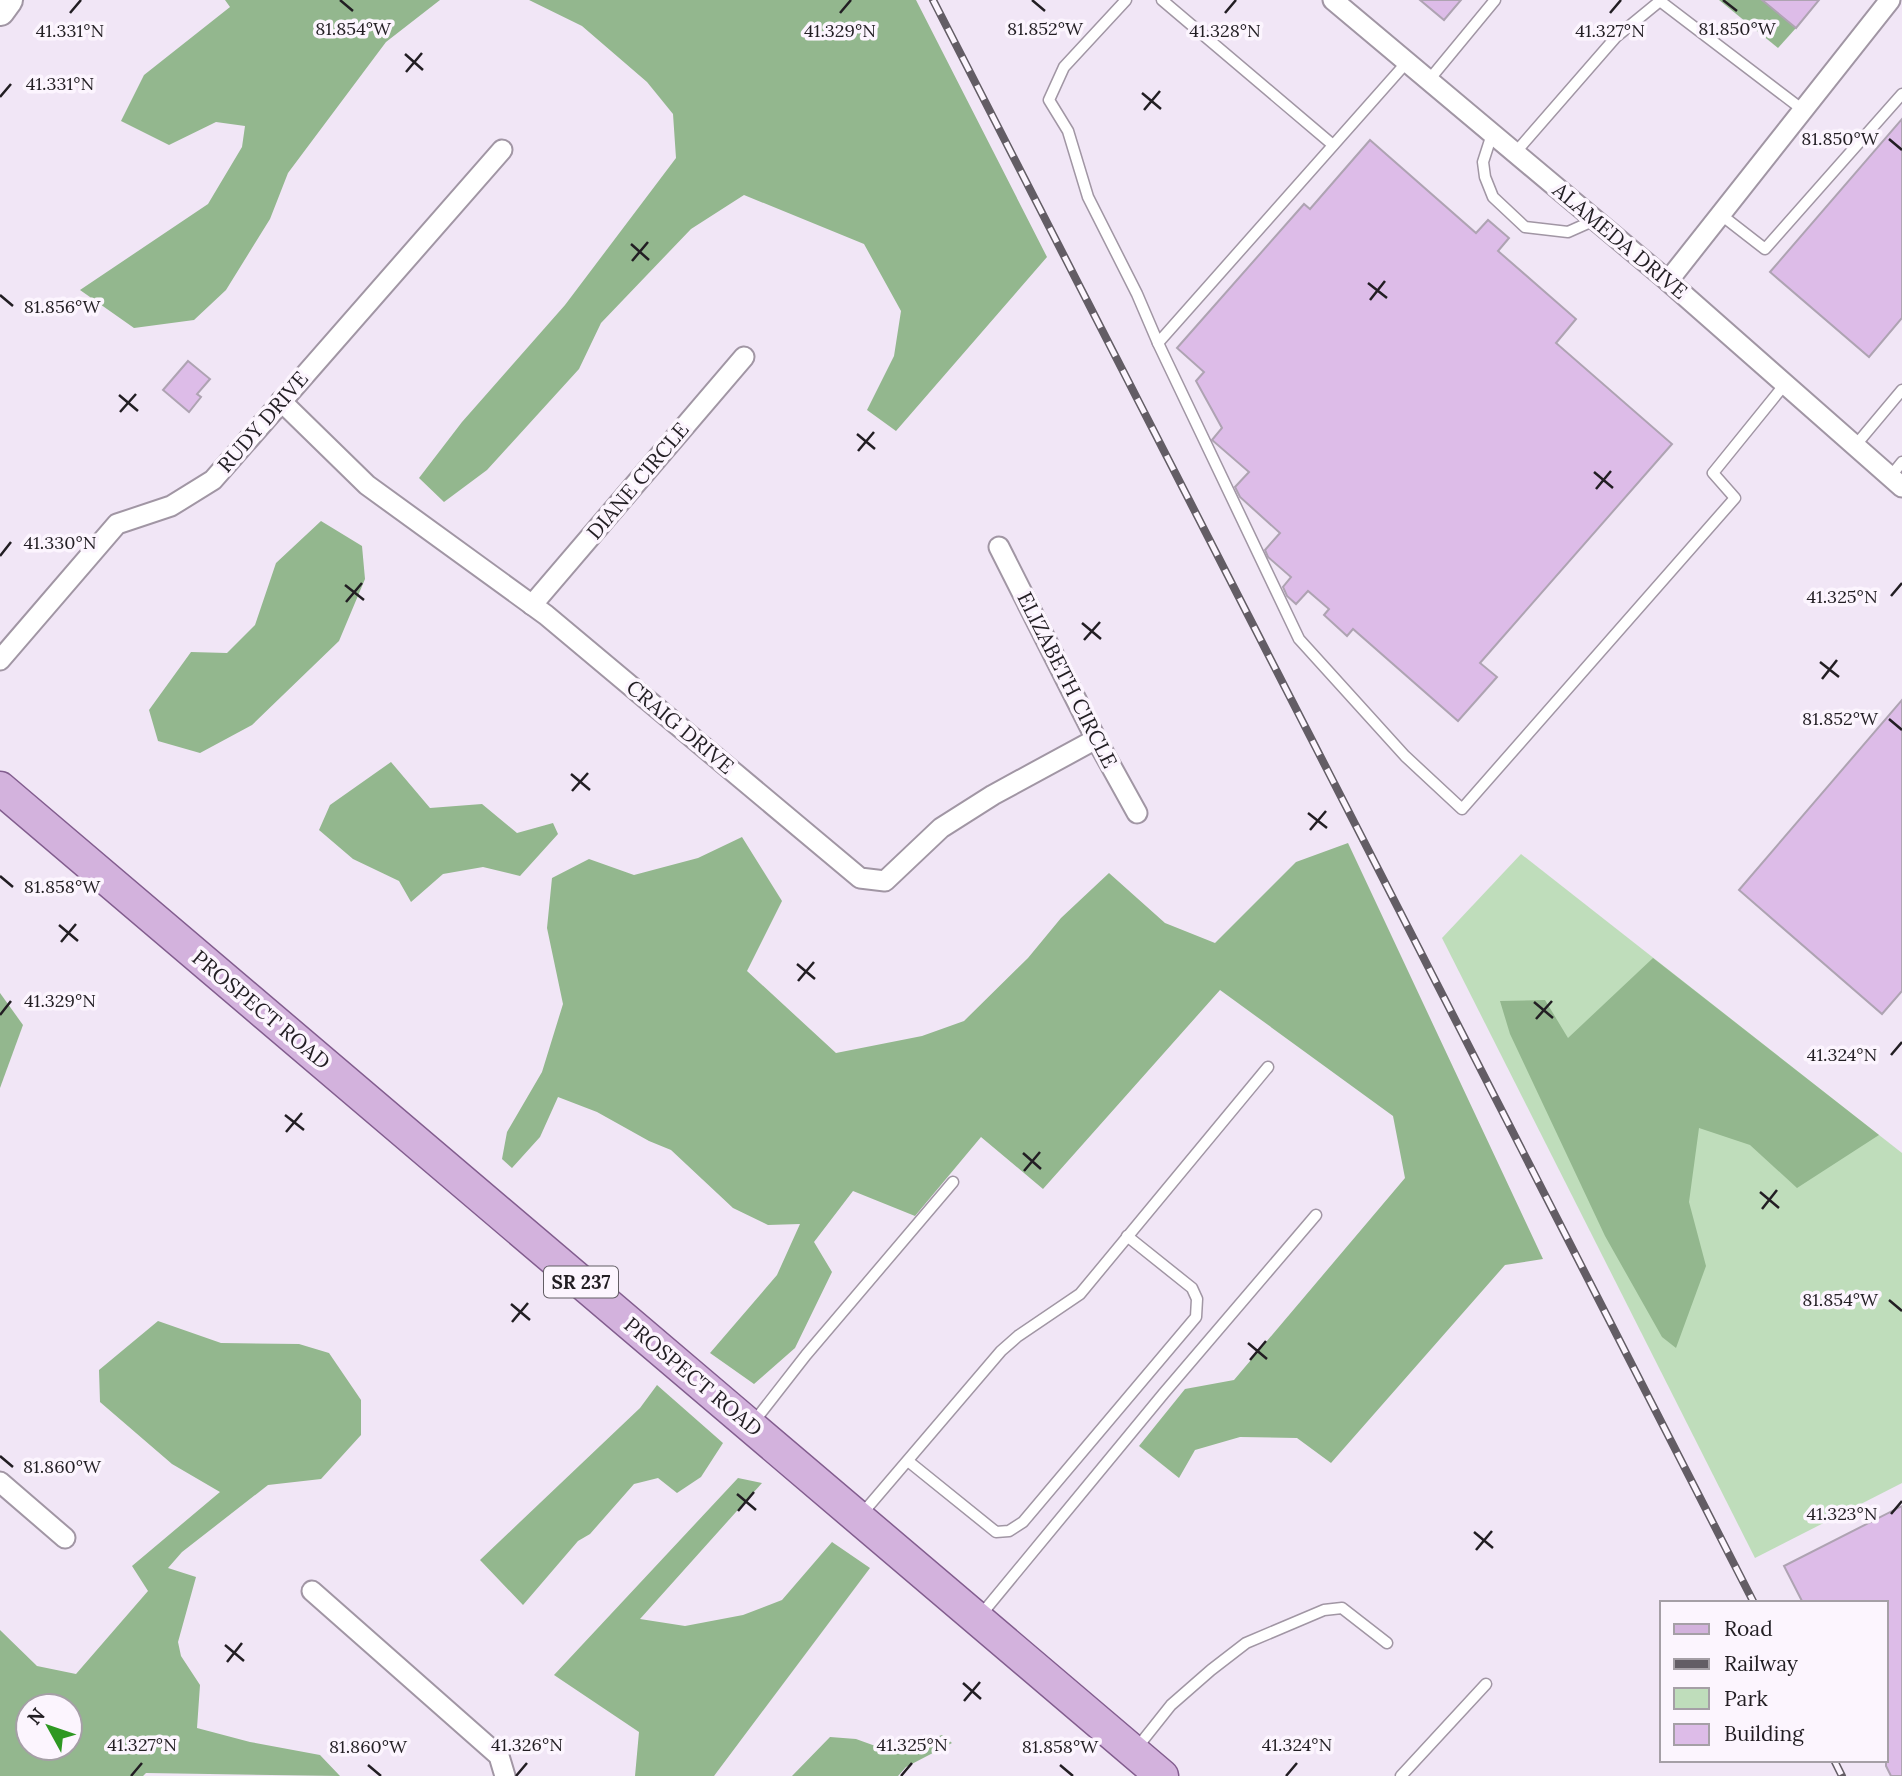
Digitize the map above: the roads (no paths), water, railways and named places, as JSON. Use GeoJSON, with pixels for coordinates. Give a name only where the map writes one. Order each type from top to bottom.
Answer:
{"type":"FeatureCollection","features":[{"type":"Feature","properties":{"kind":"main road","name":"PROSPECT ROAD"},"geometry":{"type":"LineString","coordinates":[[0,788],[1161,1776]]}},
{"type":"Feature","properties":{"kind":"street"},"geometry":{"type":"LineString","coordinates":[[0,11],[8,0]]}},
{"type":"Feature","properties":{"kind":"street","name":"ALAMEDA DRIVE"},"geometry":{"type":"LineString","coordinates":[[1334,0],[1668,281],[1855,446],[1898,475]]}},
{"type":"Feature","properties":{"kind":"street"},"geometry":{"type":"LineString","coordinates":[[1668,281],[1889,0]]}},
{"type":"Feature","properties":{"kind":"street","name":"RUDY DRIVE"},"geometry":{"type":"LineString","coordinates":[[0,660],[117,524],[172,506],[213,480],[502,150]]}},
{"type":"Feature","properties":{"kind":"street","name":"DIANE CIRCLE"},"geometry":{"type":"LineString","coordinates":[[532,605],[744,357]]}},
{"type":"Feature","properties":{"kind":"street","name":"CRAIG DRIVE"},"geometry":{"type":"LineString","coordinates":[[281,401],[367,485],[532,605],[860,878],[885,881],[941,828],[993,795],[1096,739]]}},
{"type":"Feature","properties":{"kind":"street","name":"ELIZABETH CIRCLE"},"geometry":{"type":"LineString","coordinates":[[999,547],[1096,739],[1137,813]]}},
{"type":"Feature","properties":{"kind":"street"},"geometry":{"type":"LineString","coordinates":[[0,1482],[65,1538]]}},
{"type":"Feature","properties":{"kind":"street"},"geometry":{"type":"LineString","coordinates":[[312,1591],[499,1756],[505,1776]]}},
{"type":"Feature","properties":{"kind":"lane"},"geometry":{"type":"LineString","coordinates":[[1126,0],[1064,67],[1049,100],[1068,131],[1088,197],[1137,294],[1298,639],[1405,756],[1462,808],[1735,498],[1713,473],[1785,384]]}},
{"type":"Feature","properties":{"kind":"lane"},"geometry":{"type":"LineString","coordinates":[[1162,0],[1333,145]]}},
{"type":"Feature","properties":{"kind":"lane"},"geometry":{"type":"LineString","coordinates":[[1429,80],[1495,0]]}},
{"type":"Feature","properties":{"kind":"lane"},"geometry":{"type":"LineString","coordinates":[[1515,153],[1616,37],[1660,1],[1803,110]]}},
{"type":"Feature","properties":{"kind":"lane"},"geometry":{"type":"LineString","coordinates":[[1158,343],[1407,62]]}},
{"type":"Feature","properties":{"kind":"lane"},"geometry":{"type":"LineString","coordinates":[[1720,214],[1765,250],[1902,94]]}},
{"type":"Feature","properties":{"kind":"lane"},"geometry":{"type":"LineString","coordinates":[[1492,134],[1483,162],[1485,177],[1493,197],[1525,227],[1568,232],[1595,220]]}},
{"type":"Feature","properties":{"kind":"lane"},"geometry":{"type":"LineString","coordinates":[[1855,446],[1902,390]]}},
{"type":"Feature","properties":{"kind":"lane"},"geometry":{"type":"LineString","coordinates":[[859,1518],[1001,1351],[1018,1336],[1080,1294],[1268,1067]]}},
{"type":"Feature","properties":{"kind":"lane"},"geometry":{"type":"LineString","coordinates":[[750,1426],[806,1355],[953,1182]]}},
{"type":"Feature","properties":{"kind":"lane"},"geometry":{"type":"LineString","coordinates":[[978,1620],[1316,1215]]}},
{"type":"Feature","properties":{"kind":"lane"},"geometry":{"type":"LineString","coordinates":[[908,1461],[996,1532],[1009,1531],[1023,1522],[1196,1317],[1197,1299],[1192,1287],[1127,1236]]}},
{"type":"Feature","properties":{"kind":"lane"},"geometry":{"type":"LineString","coordinates":[[1134,1752],[1171,1705],[1246,1643],[1268,1633],[1324,1610],[1342,1608],[1387,1643]]}},
{"type":"Feature","properties":{"kind":"lane"},"geometry":{"type":"LineString","coordinates":[[1401,1776],[1486,1684]]}},
{"type":"Feature","properties":{"kind":"railway"},"geometry":{"type":"LineString","coordinates":[[933,0],[1753,1601]]}},
{"type":"Feature","properties":{"kind":"railway"},"geometry":{"type":"LineString","coordinates":[[1835,1762],[1842,1776]]}}]}
